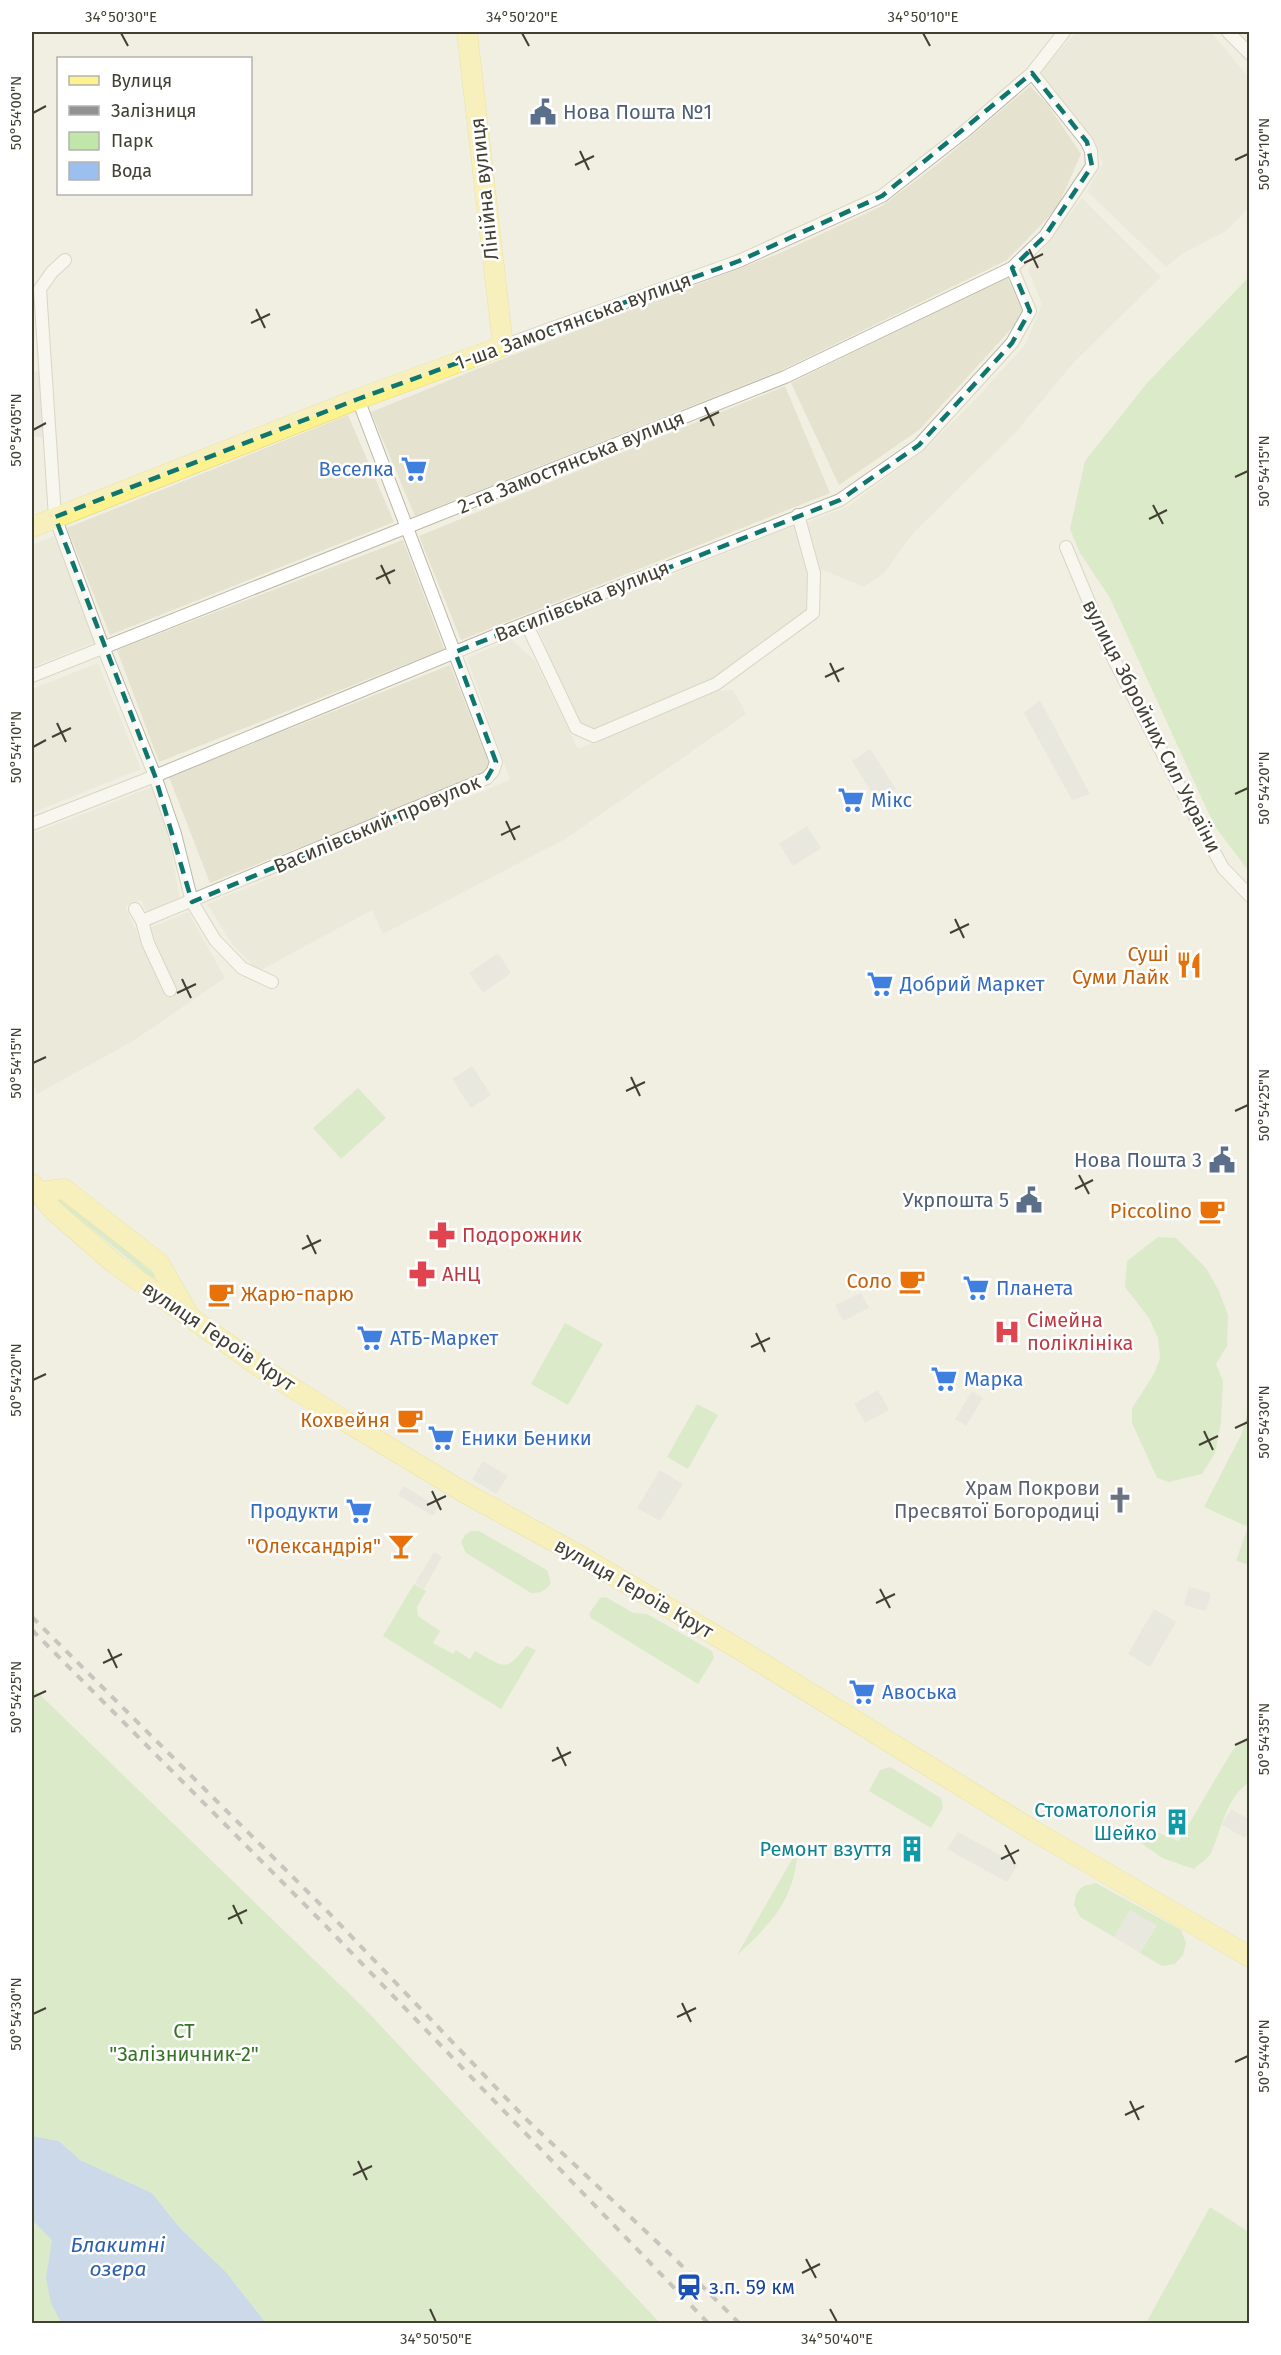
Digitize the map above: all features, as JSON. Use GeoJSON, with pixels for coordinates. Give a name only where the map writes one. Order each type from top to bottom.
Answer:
{"type":"FeatureCollection","features":[{"type":"Feature","properties":{"kind":"main road","name":"Лінійна вулиця"},"geometry":{"type":"LineString","coordinates":[[467,32],[503,346]]}},
{"type":"Feature","properties":{"kind":"main road","name":"1-ша Замостянська вулиця"},"geometry":{"type":"LineString","coordinates":[[32,527],[358,399],[503,346]]}},
{"type":"Feature","properties":{"kind":"main road","name":"вулиця Героїв Крут"},"geometry":{"type":"LineString","coordinates":[[35,1188],[52,1210],[115,1264],[263,1369],[389,1449],[742,1651],[1034,1831],[1250,1957]]}},
{"type":"Feature","properties":{"kind":"main road"},"geometry":{"type":"LineString","coordinates":[[35,1188],[64,1189],[159,1263],[192,1320]]}},
{"type":"Feature","properties":{"kind":"street","name":"1-ша Замостянська вулиця"},"geometry":{"type":"LineString","coordinates":[[503,346],[739,261],[882,196],[965,131],[1032,73],[1064,32]]}},
{"type":"Feature","properties":{"kind":"street"},"geometry":{"type":"LineString","coordinates":[[1228,32],[1250,54]]}},
{"type":"Feature","properties":{"kind":"street","name":"2-га Замостянська вулиця"},"geometry":{"type":"LineString","coordinates":[[32,676],[785,377],[1012,268],[1045,236],[1092,166],[1091,151],[1087,142],[1032,73]]}},
{"type":"Feature","properties":{"kind":"street"},"geometry":{"type":"LineString","coordinates":[[64,260],[40,289],[56,517],[103,647],[155,776],[175,834],[192,902],[215,940],[242,968],[272,982]]}},
{"type":"Feature","properties":{"kind":"street","name":"Василівська вулиця"},"geometry":{"type":"LineString","coordinates":[[32,824],[155,776],[526,623],[840,500],[919,445],[1012,343],[1030,311],[1012,268]]}},
{"type":"Feature","properties":{"kind":"street","name":"Василівський провулок"},"geometry":{"type":"LineString","coordinates":[[142,921],[487,778],[493,771],[496,762],[358,399]]}},
{"type":"Feature","properties":{"kind":"street"},"geometry":{"type":"LineString","coordinates":[[526,623],[576,728],[594,736],[716,684],[813,613],[814,573],[798,515]]}},
{"type":"Feature","properties":{"kind":"street","name":"вулиця Збройних Сил України"},"geometry":{"type":"LineString","coordinates":[[1066,547],[1109,650],[1198,822],[1223,868],[1250,896]]}},
{"type":"Feature","properties":{"kind":"street"},"geometry":{"type":"LineString","coordinates":[[135,909],[170,990]]}},
{"type":"Feature","properties":{"kind":"highlighted area"},"geometry":{"type":"Polygon","coordinates":[[[1032,73],[1087,142],[1092,166],[1045,236],[1012,268],[1030,311],[1012,343],[919,445],[840,500],[455,652],[496,762],[487,778],[192,902],[155,776],[55,517],[358,399],[739,261],[882,196],[1032,73]]]}},
{"type":"Feature","properties":{"kind":"shaded area"},"geometry":{"type":"Polygon","coordinates":[[[1076,32],[1211,32],[1249,78],[1249,208],[1226,231],[1183,253],[1166,267],[1087,191],[1103,163],[1092,138],[1039,74],[1076,32]]]}},
{"type":"Feature","properties":{"kind":"shaded area"},"geometry":{"type":"Polygon","coordinates":[[[1030,86],[1048,105],[1081,154],[1057,208],[1007,260],[784,369],[415,516],[371,412],[780,253],[882,206],[939,163],[1030,86]]]}},
{"type":"Feature","properties":{"kind":"shaded area"},"geometry":{"type":"Polygon","coordinates":[[[1082,198],[1161,277],[1074,362],[1016,432],[914,532],[884,573],[864,587],[818,568],[805,523],[847,507],[924,450],[969,406],[1025,345],[1042,304],[1028,269],[1082,198]]]}},
{"type":"Feature","properties":{"kind":"shaded area"},"geometry":{"type":"Polygon","coordinates":[[[1007,277],[1024,315],[919,430],[839,485],[791,383],[1007,277]]]}},
{"type":"Feature","properties":{"kind":"shaded area"},"geometry":{"type":"Polygon","coordinates":[[[46,370],[50,437],[32,437],[32,372],[46,370]]]}},
{"type":"Feature","properties":{"kind":"shaded area"},"geometry":{"type":"Polygon","coordinates":[[[785,386],[830,493],[461,640],[419,536],[785,386]]]}},
{"type":"Feature","properties":{"kind":"shaded area"},"geometry":{"type":"Polygon","coordinates":[[[348,415],[394,522],[110,635],[67,528],[348,415]]]}},
{"type":"Feature","properties":{"kind":"shaded area"},"geometry":{"type":"Polygon","coordinates":[[[795,525],[811,592],[806,612],[712,680],[594,729],[581,723],[565,693],[538,629],[795,525]]]}},
{"type":"Feature","properties":{"kind":"shaded area"},"geometry":{"type":"Polygon","coordinates":[[[54,536],[95,642],[32,667],[32,545],[54,536]]]}},
{"type":"Feature","properties":{"kind":"shaded area"},"geometry":{"type":"Polygon","coordinates":[[[403,540],[444,649],[159,762],[117,650],[403,540]]]}},
{"type":"Feature","properties":{"kind":"shaded area"},"geometry":{"type":"Polygon","coordinates":[[[511,639],[535,661],[578,749],[713,691],[733,690],[746,714],[565,839],[383,934],[372,910],[259,971],[232,944],[207,904],[510,780],[467,658],[511,639]]]}},
{"type":"Feature","properties":{"kind":"shaded area"},"geometry":{"type":"Polygon","coordinates":[[[98,663],[141,769],[32,813],[32,689],[98,663]]]}},
{"type":"Feature","properties":{"kind":"shaded area"},"geometry":{"type":"Polygon","coordinates":[[[450,665],[490,766],[486,774],[210,883],[169,777],[450,665]]]}},
{"type":"Feature","properties":{"kind":"shaded area"},"geometry":{"type":"Polygon","coordinates":[[[1040,700],[1090,794],[1072,800],[1024,713],[1040,700]]]}},
{"type":"Feature","properties":{"kind":"shaded area"},"geometry":{"type":"Polygon","coordinates":[[[870,749],[896,789],[877,801],[852,761],[870,749]]]}},
{"type":"Feature","properties":{"kind":"shaded area"},"geometry":{"type":"Polygon","coordinates":[[[152,787],[169,839],[180,900],[147,913],[141,900],[125,906],[165,995],[176,989],[150,928],[188,912],[225,978],[133,1041],[37,1094],[32,1082],[32,834],[152,787]]]}},
{"type":"Feature","properties":{"kind":"shaded area"},"geometry":{"type":"Polygon","coordinates":[[[807,826],[821,848],[793,866],[779,844],[807,826]]]}},
{"type":"Feature","properties":{"kind":"shaded area"},"geometry":{"type":"Polygon","coordinates":[[[498,953],[511,973],[483,993],[469,973],[498,953]]]}},
{"type":"Feature","properties":{"kind":"shaded area"},"geometry":{"type":"Polygon","coordinates":[[[472,1066],[491,1095],[471,1108],[452,1079],[472,1066]]]}},
{"type":"Feature","properties":{"kind":"shaded area"},"geometry":{"type":"Polygon","coordinates":[[[861,1293],[869,1308],[843,1321],[835,1305],[861,1293]]]}},
{"type":"Feature","properties":{"kind":"shaded area"},"geometry":{"type":"Polygon","coordinates":[[[878,1390],[889,1410],[865,1423],[854,1404],[878,1390]]]}},
{"type":"Feature","properties":{"kind":"shaded area"},"geometry":{"type":"Polygon","coordinates":[[[972,1391],[983,1398],[966,1426],[955,1419],[972,1391]]]}},
{"type":"Feature","properties":{"kind":"shaded area"},"geometry":{"type":"Polygon","coordinates":[[[483,1461],[508,1476],[496,1494],[472,1479],[483,1461]]]}},
{"type":"Feature","properties":{"kind":"shaded area"},"geometry":{"type":"Polygon","coordinates":[[[660,1470],[683,1484],[660,1521],[637,1508],[660,1470]]]}},
{"type":"Feature","properties":{"kind":"shaded area"},"geometry":{"type":"Polygon","coordinates":[[[404,1486],[438,1507],[433,1516],[398,1495],[404,1486]]]}},
{"type":"Feature","properties":{"kind":"shaded area"},"geometry":{"type":"Polygon","coordinates":[[[434,1552],[442,1557],[424,1589],[415,1583],[434,1552]]]}},
{"type":"Feature","properties":{"kind":"shaded area"},"geometry":{"type":"Polygon","coordinates":[[[1189,1587],[1211,1593],[1206,1611],[1184,1605],[1189,1587]]]}},
{"type":"Feature","properties":{"kind":"shaded area"},"geometry":{"type":"Polygon","coordinates":[[[1154,1609],[1176,1622],[1150,1667],[1128,1654],[1154,1609]]]}},
{"type":"Feature","properties":{"kind":"shaded area"},"geometry":{"type":"Polygon","coordinates":[[[1231,1809],[1249,1819],[1249,1830],[1245,1838],[1222,1825],[1231,1809]]]}},
{"type":"Feature","properties":{"kind":"shaded area"},"geometry":{"type":"Polygon","coordinates":[[[958,1832],[1018,1865],[1007,1882],[947,1849],[958,1832]]]}},
{"type":"Feature","properties":{"kind":"shaded area"},"geometry":{"type":"Polygon","coordinates":[[[1130,1910],[1156,1925],[1140,1953],[1114,1937],[1130,1910]]]}},
{"type":"Feature","properties":{"kind":"green space"},"geometry":{"type":"Polygon","coordinates":[[[1249,277],[1250,867],[1247,869],[1214,825],[1110,598],[1080,553],[1070,529],[1085,461],[1147,383],[1249,277]]]}},
{"type":"Feature","properties":{"kind":"green space"},"geometry":{"type":"Polygon","coordinates":[[[358,1088],[386,1118],[341,1159],[313,1128],[358,1088]]]}},
{"type":"Feature","properties":{"kind":"green space"},"geometry":{"type":"Polygon","coordinates":[[[55,1199],[63,1199],[156,1275],[153,1279],[55,1199]]]}},
{"type":"Feature","properties":{"kind":"green space"},"geometry":{"type":"Polygon","coordinates":[[[1158,1237],[1176,1238],[1206,1268],[1219,1291],[1228,1315],[1227,1346],[1216,1364],[1223,1381],[1221,1423],[1215,1453],[1202,1474],[1169,1482],[1157,1478],[1132,1423],[1132,1408],[1154,1374],[1160,1358],[1158,1338],[1149,1318],[1125,1287],[1127,1261],[1158,1237]]]}},
{"type":"Feature","properties":{"kind":"green space"},"geometry":{"type":"Polygon","coordinates":[[[565,1323],[603,1344],[568,1405],[531,1384],[565,1323]]]}},
{"type":"Feature","properties":{"kind":"green space"},"geometry":{"type":"Polygon","coordinates":[[[697,1404],[718,1415],[688,1469],[667,1457],[697,1404]]]}},
{"type":"Feature","properties":{"kind":"green space"},"geometry":{"type":"Polygon","coordinates":[[[1249,1407],[1249,1565],[1236,1561],[1248,1527],[1204,1507],[1241,1435],[1249,1407]]]}},
{"type":"Feature","properties":{"kind":"green space"},"geometry":{"type":"Polygon","coordinates":[[[471,1531],[479,1531],[547,1570],[551,1583],[538,1593],[531,1593],[466,1553],[461,1542],[471,1531]]]}},
{"type":"Feature","properties":{"kind":"green space"},"geometry":{"type":"Polygon","coordinates":[[[414,1584],[426,1591],[417,1607],[418,1616],[440,1631],[433,1643],[453,1654],[456,1650],[470,1659],[475,1651],[503,1665],[513,1661],[526,1646],[536,1650],[501,1709],[383,1636],[414,1584]]]}},
{"type":"Feature","properties":{"kind":"green space"},"geometry":{"type":"Polygon","coordinates":[[[606,1597],[633,1613],[647,1614],[712,1651],[714,1658],[698,1684],[591,1618],[589,1614],[600,1598],[606,1597]]]}},
{"type":"Feature","properties":{"kind":"green space","name":"СТ \"Залізничник-2\""},"geometry":{"type":"Polygon","coordinates":[[[32,1687],[364,2008],[660,2323],[266,2323],[225,2271],[180,2228],[152,2193],[80,2160],[59,2141],[32,2136],[32,1687]]]}},
{"type":"Feature","properties":{"kind":"green space"},"geometry":{"type":"Polygon","coordinates":[[[1249,1735],[1249,1783],[1235,1796],[1225,1814],[1208,1857],[1194,1869],[1162,1858],[1140,1842],[1141,1826],[1179,1841],[1232,1751],[1249,1735]]]}},
{"type":"Feature","properties":{"kind":"green space"},"geometry":{"type":"Polygon","coordinates":[[[890,1767],[941,1798],[943,1808],[931,1828],[869,1791],[880,1770],[890,1767]]]}},
{"type":"Feature","properties":{"kind":"green space"},"geometry":{"type":"Polygon","coordinates":[[[798,1849],[796,1867],[787,1896],[772,1920],[737,1955],[798,1849]]]}},
{"type":"Feature","properties":{"kind":"green space"},"geometry":{"type":"Polygon","coordinates":[[[1096,1883],[1181,1930],[1186,1943],[1183,1955],[1175,1964],[1162,1966],[1140,1953],[1156,1926],[1130,1911],[1114,1937],[1080,1917],[1074,1905],[1076,1894],[1083,1886],[1096,1883]]]}},
{"type":"Feature","properties":{"kind":"green space"},"geometry":{"type":"Polygon","coordinates":[[[1210,2207],[1249,2232],[1249,2323],[1146,2323],[1210,2207]]]}},
{"type":"Feature","properties":{"kind":"green space"},"geometry":{"type":"Polygon","coordinates":[[[32,2220],[53,2240],[51,2303],[61,2323],[32,2323],[32,2220]]]}},
{"type":"Feature","properties":{"kind":"water","name":"Блакитні озера"},"geometry":{"type":"Polygon","coordinates":[[[32,2136],[59,2141],[80,2160],[152,2193],[180,2228],[225,2271],[266,2323],[61,2323],[51,2303],[46,2278],[52,2240],[32,2220],[32,2136]]]}},
{"type":"Feature","properties":{"kind":"railway"},"geometry":{"type":"LineString","coordinates":[[32,1617],[329,1913],[527,2120],[673,2257],[740,2324]]}},
{"type":"Feature","properties":{"kind":"railway"},"geometry":{"type":"LineString","coordinates":[[32,1630],[322,1922],[709,2324]]}},
{"type":"Feature","properties":{"kind":"place","name":"Нова Пошта №1"},"geometry":{"type":"Point","coordinates":[543,112]}},
{"type":"Feature","properties":{"kind":"place","name":"Веселка"},"geometry":{"type":"Point","coordinates":[414,469]}},
{"type":"Feature","properties":{"kind":"place","name":"Мікс"},"geometry":{"type":"Point","coordinates":[851,800]}},
{"type":"Feature","properties":{"kind":"place","name":"Суші Суми Лайк"},"geometry":{"type":"Point","coordinates":[1189,965]}},
{"type":"Feature","properties":{"kind":"place","name":"Добрий Маркет"},"geometry":{"type":"Point","coordinates":[880,984]}},
{"type":"Feature","properties":{"kind":"place","name":"Нова Пошта 3"},"geometry":{"type":"Point","coordinates":[1222,1160]}},
{"type":"Feature","properties":{"kind":"place","name":"Укрпошта 5"},"geometry":{"type":"Point","coordinates":[1029,1200]}},
{"type":"Feature","properties":{"kind":"place","name":"Piccolino"},"geometry":{"type":"Point","coordinates":[1212,1211]}},
{"type":"Feature","properties":{"kind":"place","name":"Подорожник"},"geometry":{"type":"Point","coordinates":[442,1235]}},
{"type":"Feature","properties":{"kind":"place","name":"АНЦ"},"geometry":{"type":"Point","coordinates":[422,1274]}},
{"type":"Feature","properties":{"kind":"place","name":"Соло"},"geometry":{"type":"Point","coordinates":[912,1281]}},
{"type":"Feature","properties":{"kind":"place","name":"Планета"},"geometry":{"type":"Point","coordinates":[976,1288]}},
{"type":"Feature","properties":{"kind":"place","name":"Жарю-парю"},"geometry":{"type":"Point","coordinates":[221,1294]}},
{"type":"Feature","properties":{"kind":"place","name":"Сімейна поліклініка"},"geometry":{"type":"Point","coordinates":[1007,1332]}},
{"type":"Feature","properties":{"kind":"place","name":"АТБ-Маркет"},"geometry":{"type":"Point","coordinates":[370,1338]}},
{"type":"Feature","properties":{"kind":"place","name":"Марка"},"geometry":{"type":"Point","coordinates":[944,1379]}},
{"type":"Feature","properties":{"kind":"place","name":"Кохвейня"},"geometry":{"type":"Point","coordinates":[410,1420]}},
{"type":"Feature","properties":{"kind":"place","name":"Еники Беники"},"geometry":{"type":"Point","coordinates":[441,1438]}},
{"type":"Feature","properties":{"kind":"place","name":"Храм Покрови Пресвятої Богородиці"},"geometry":{"type":"Point","coordinates":[1120,1500]}},
{"type":"Feature","properties":{"kind":"place","name":"Продукти"},"geometry":{"type":"Point","coordinates":[359,1511]}},
{"type":"Feature","properties":{"kind":"place","name":"\"Олександрія\""},"geometry":{"type":"Point","coordinates":[401,1546]}},
{"type":"Feature","properties":{"kind":"place","name":"Авоська"},"geometry":{"type":"Point","coordinates":[862,1692]}},
{"type":"Feature","properties":{"kind":"place","name":"Стоматологія Шейко"},"geometry":{"type":"Point","coordinates":[1177,1822]}},
{"type":"Feature","properties":{"kind":"place","name":"Ремонт взуття"},"geometry":{"type":"Point","coordinates":[912,1849]}},
{"type":"Feature","properties":{"kind":"place","name":"з.п. 59 км"},"geometry":{"type":"Point","coordinates":[689,2287]}}]}
